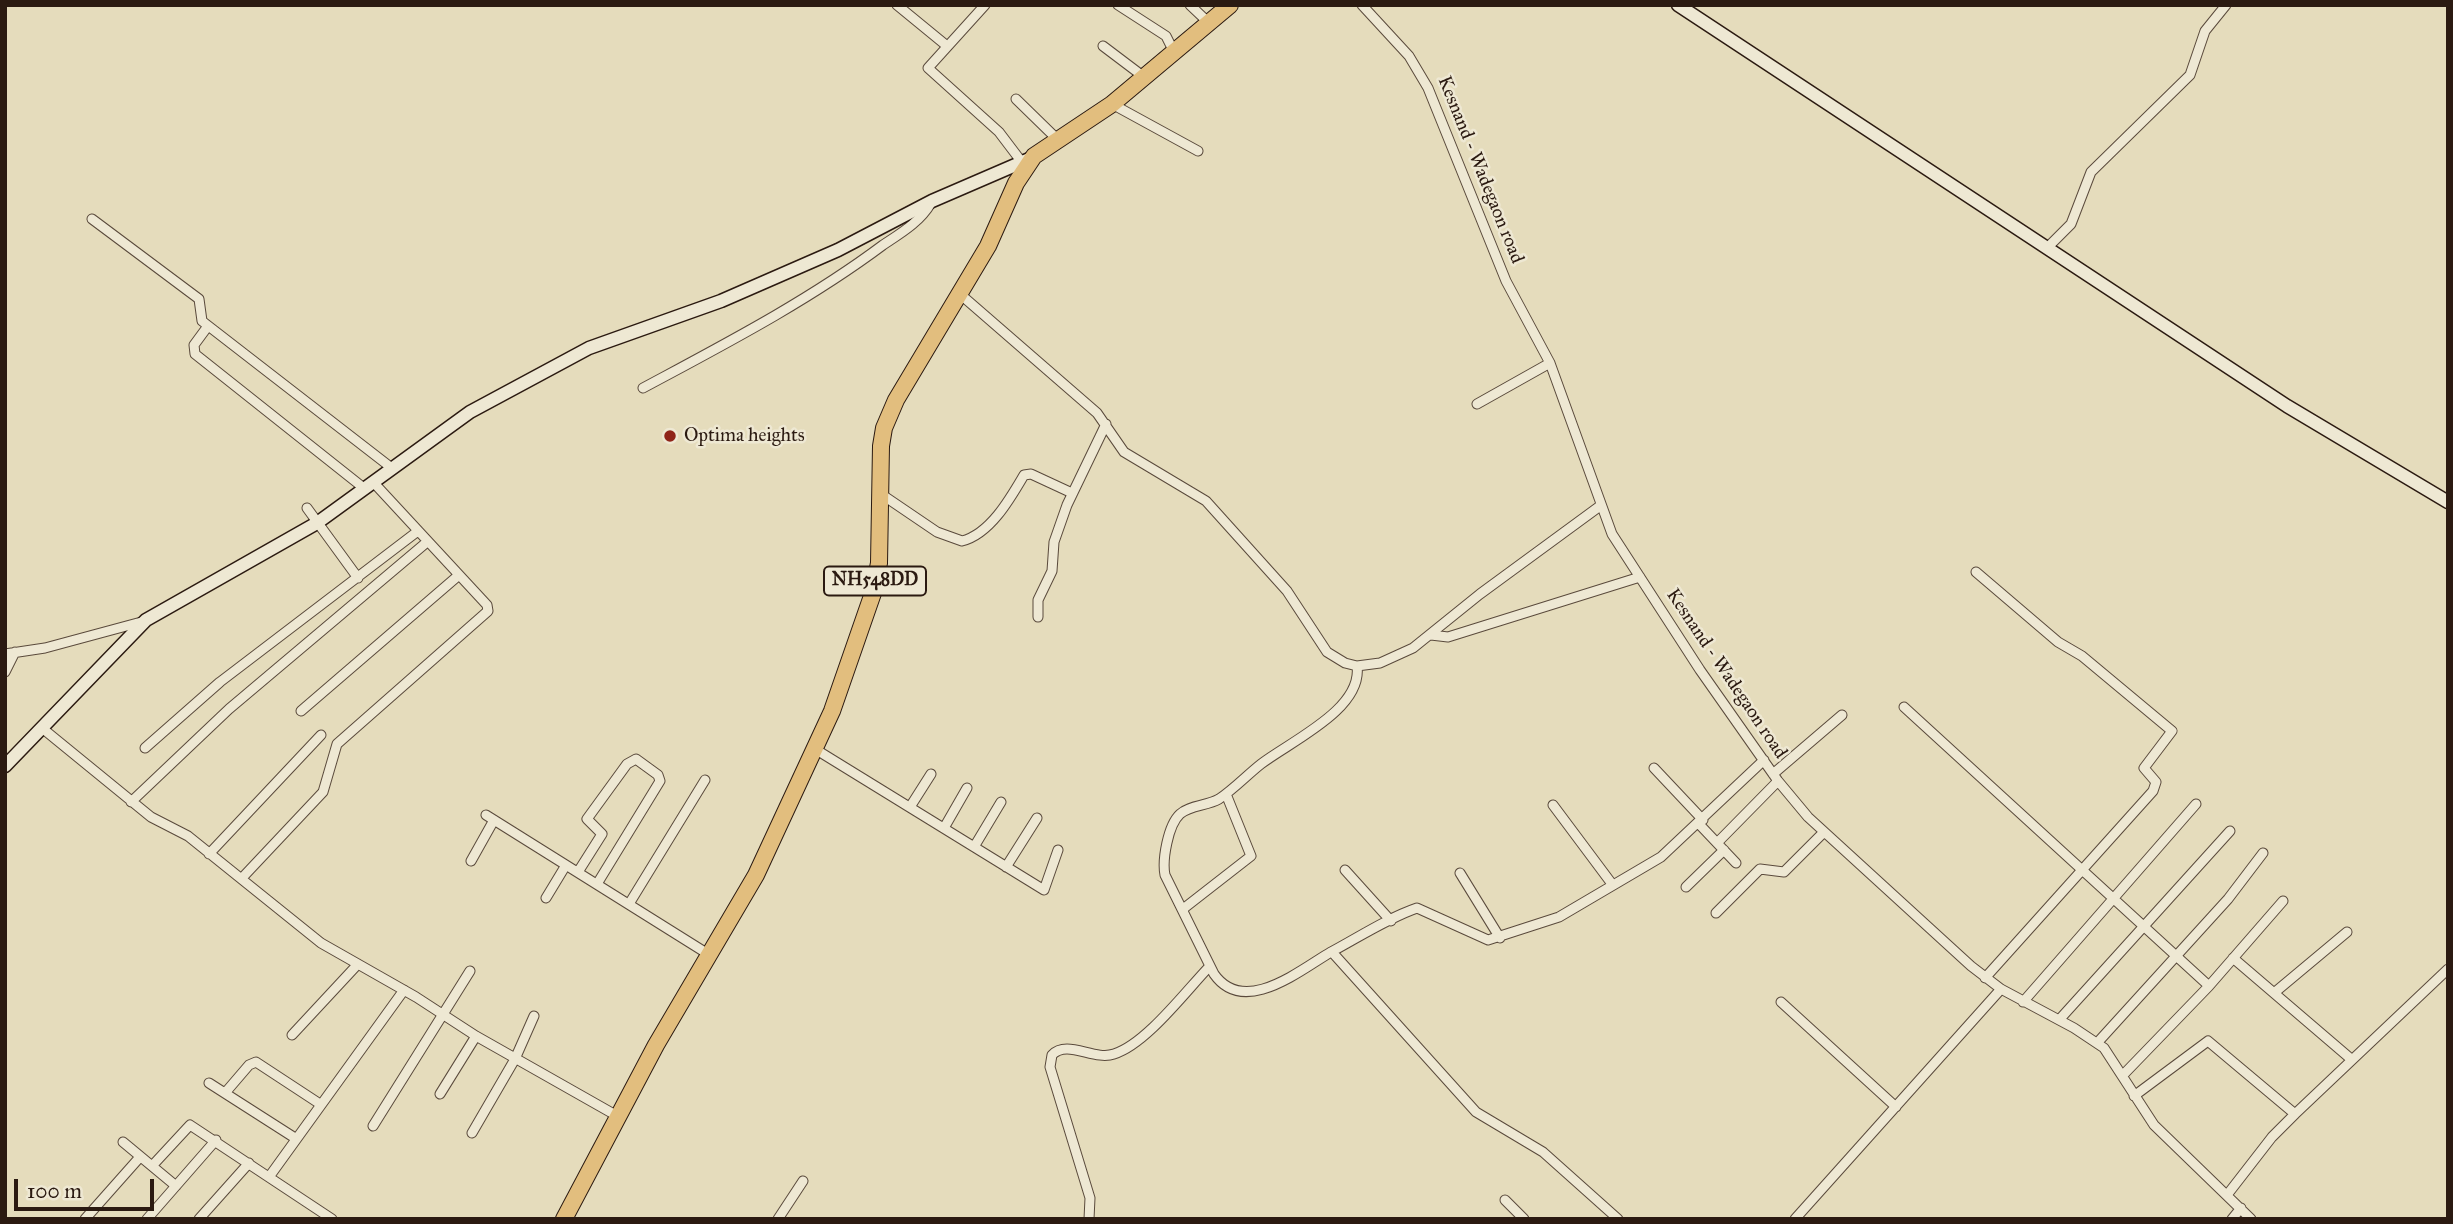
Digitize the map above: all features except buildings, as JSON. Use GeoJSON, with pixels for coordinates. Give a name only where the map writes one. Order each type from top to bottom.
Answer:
{"type":"FeatureCollection","features":[{"type":"Feature","properties":{"kind":"highway","name":"NH548DD"},"geometry":{"type":"LineString","coordinates":[[564,1219],[708,954],[756,875],[816,749],[873,593],[879,563],[881,446],[889,414],[988,246],[1028,159],[1112,103],[1230,5]]}},
{"type":"Feature","properties":{"kind":"street"},"geometry":{"type":"LineString","coordinates":[[897,5],[947,46]]}},
{"type":"Feature","properties":{"kind":"street"},"geometry":{"type":"LineString","coordinates":[[5,672],[10,653],[45,648],[146,620],[317,523],[470,412],[589,348],[721,301],[838,250],[932,201],[1028,159],[928,68],[985,5]]}},
{"type":"Feature","properties":{"kind":"street"},"geometry":{"type":"LineString","coordinates":[[1118,5],[1166,36],[1174,52]]}},
{"type":"Feature","properties":{"kind":"street"},"geometry":{"type":"LineString","coordinates":[[1191,5],[1209,23]]}},
{"type":"Feature","properties":{"kind":"street","name":"Kesnand - Wadegaon road"},"geometry":{"type":"LineString","coordinates":[[1362,5],[1419,70],[1506,281],[1550,363],[1600,506],[1616,541],[1775,778],[1824,832],[1986,978],[2023,1002],[2098,1042],[2123,1075],[2134,1096],[2171,1143],[2251,1219]]}},
{"type":"Feature","properties":{"kind":"street"},"geometry":{"type":"LineString","coordinates":[[1678,5],[2287,406],[2448,502]]}},
{"type":"Feature","properties":{"kind":"street"},"geometry":{"type":"LineString","coordinates":[[2048,247],[2071,224],[2088,175],[2190,75],[2205,31],[2225,5]]}},
{"type":"Feature","properties":{"kind":"street"},"geometry":{"type":"LineString","coordinates":[[1103,46],[1144,77]]}},
{"type":"Feature","properties":{"kind":"street"},"geometry":{"type":"LineString","coordinates":[[1016,99],[1057,139]]}},
{"type":"Feature","properties":{"kind":"street"},"geometry":{"type":"LineString","coordinates":[[1112,103],[1198,151]]}},
{"type":"Feature","properties":{"kind":"street"},"geometry":{"type":"LineString","coordinates":[[643,388],[749,331],[843,275],[916,221],[932,201]]}},
{"type":"Feature","properties":{"kind":"street"},"geometry":{"type":"LineString","coordinates":[[92,219],[199,299],[202,304],[200,318],[208,326],[393,469]]}},
{"type":"Feature","properties":{"kind":"street"},"geometry":{"type":"LineString","coordinates":[[960,294],[1097,413],[1125,452],[1206,501],[1287,592],[1327,652],[1335,659],[1357,666],[1380,663],[1400,655],[1431,635],[1480,594],[1600,506]]}},
{"type":"Feature","properties":{"kind":"street"},"geometry":{"type":"LineString","coordinates":[[208,326],[194,345],[195,354],[370,486],[418,531],[487,605],[486,615],[337,744],[323,792],[242,878]]}},
{"type":"Feature","properties":{"kind":"street"},"geometry":{"type":"LineString","coordinates":[[1477,404],[1550,363]]}},
{"type":"Feature","properties":{"kind":"street"},"geometry":{"type":"LineString","coordinates":[[1038,617],[1039,596],[1052,571],[1054,542],[1072,493],[1106,424]]}},
{"type":"Feature","properties":{"kind":"street"},"geometry":{"type":"LineString","coordinates":[[881,494],[937,533],[962,541],[985,527],[1007,503],[1024,475],[1031,474],[1072,493]]}},
{"type":"Feature","properties":{"kind":"street"},"geometry":{"type":"LineString","coordinates":[[307,509],[358,578]]}},
{"type":"Feature","properties":{"kind":"street"},"geometry":{"type":"LineString","coordinates":[[145,748],[220,682],[418,531]]}},
{"type":"Feature","properties":{"kind":"street"},"geometry":{"type":"LineString","coordinates":[[131,802],[229,709],[428,542]]}},
{"type":"Feature","properties":{"kind":"street"},"geometry":{"type":"LineString","coordinates":[[1976,572],[2058,642],[2082,656],[2172,731],[2144,768],[2154,779],[2155,787],[2083,873],[1986,978]]}},
{"type":"Feature","properties":{"kind":"street"},"geometry":{"type":"LineString","coordinates":[[301,711],[459,575]]}},
{"type":"Feature","properties":{"kind":"street"},"geometry":{"type":"LineString","coordinates":[[1431,635],[1448,637],[1640,577]]}},
{"type":"Feature","properties":{"kind":"street"},"geometry":{"type":"LineString","coordinates":[[5,766],[146,620]]}},
{"type":"Feature","properties":{"kind":"street"},"geometry":{"type":"LineString","coordinates":[[1357,666],[1357,684],[1342,706],[1256,768],[1226,794],[1213,802],[1186,810],[1174,823],[1164,869],[1209,967],[1224,986],[1241,992],[1288,980],[1332,952],[1422,908],[1485,939],[1500,938],[1559,917],[1668,852],[1764,760]]}},
{"type":"Feature","properties":{"kind":"street"},"geometry":{"type":"LineString","coordinates":[[1904,707],[2208,986]]}},
{"type":"Feature","properties":{"kind":"street"},"geometry":{"type":"LineString","coordinates":[[1686,887],[1775,778],[1842,715]]}},
{"type":"Feature","properties":{"kind":"street"},"geometry":{"type":"LineString","coordinates":[[42,728],[131,802],[157,821],[188,836],[242,878],[254,892],[321,943],[404,990],[515,1059],[619,1117]]}},
{"type":"Feature","properties":{"kind":"street"},"geometry":{"type":"LineString","coordinates":[[209,853],[321,735]]}},
{"type":"Feature","properties":{"kind":"street"},"geometry":{"type":"LineString","coordinates":[[816,749],[1044,890],[1058,850]]}},
{"type":"Feature","properties":{"kind":"street"},"geometry":{"type":"LineString","coordinates":[[578,872],[602,834],[587,819],[630,760],[636,759],[658,775],[660,781],[597,884]]}},
{"type":"Feature","properties":{"kind":"street"},"geometry":{"type":"LineString","coordinates":[[1654,768],[1736,863]]}},
{"type":"Feature","properties":{"kind":"street"},"geometry":{"type":"LineString","coordinates":[[910,807],[931,774]]}},
{"type":"Feature","properties":{"kind":"street"},"geometry":{"type":"LineString","coordinates":[[629,904],[705,780]]}},
{"type":"Feature","properties":{"kind":"street"},"geometry":{"type":"LineString","coordinates":[[944,828],[967,789]]}},
{"type":"Feature","properties":{"kind":"street"},"geometry":{"type":"LineString","coordinates":[[1183,909],[1251,856],[1226,794]]}},
{"type":"Feature","properties":{"kind":"street"},"geometry":{"type":"LineString","coordinates":[[974,847],[1001,802]]}},
{"type":"Feature","properties":{"kind":"street"},"geometry":{"type":"LineString","coordinates":[[2023,1002],[2196,804]]}},
{"type":"Feature","properties":{"kind":"street"},"geometry":{"type":"LineString","coordinates":[[1553,806],[1612,884]]}},
{"type":"Feature","properties":{"kind":"street"},"geometry":{"type":"LineString","coordinates":[[471,861],[490,818],[708,954]]}},
{"type":"Feature","properties":{"kind":"street"},"geometry":{"type":"LineString","coordinates":[[1006,867],[1037,818]]}},
{"type":"Feature","properties":{"kind":"street"},"geometry":{"type":"LineString","coordinates":[[2059,1020],[2230,831]]}},
{"type":"Feature","properties":{"kind":"street"},"geometry":{"type":"LineString","coordinates":[[1716,913],[1760,869],[1784,872],[1824,832]]}},
{"type":"Feature","properties":{"kind":"street"},"geometry":{"type":"LineString","coordinates":[[2098,1042],[2228,899],[2263,853]]}},
{"type":"Feature","properties":{"kind":"street"},"geometry":{"type":"LineString","coordinates":[[545,898],[566,865]]}},
{"type":"Feature","properties":{"kind":"street"},"geometry":{"type":"LineString","coordinates":[[1345,870],[1391,921]]}},
{"type":"Feature","properties":{"kind":"street"},"geometry":{"type":"LineString","coordinates":[[1460,873],[1500,938]]}},
{"type":"Feature","properties":{"kind":"street"},"geometry":{"type":"LineString","coordinates":[[2123,1075],[2208,986],[2283,901]]}},
{"type":"Feature","properties":{"kind":"street"},"geometry":{"type":"LineString","coordinates":[[2274,992],[2347,932]]}},
{"type":"Feature","properties":{"kind":"street"},"geometry":{"type":"LineString","coordinates":[[1332,952],[1476,1112],[1543,1152],[1618,1219]]}},
{"type":"Feature","properties":{"kind":"street"},"geometry":{"type":"LineString","coordinates":[[2233,958],[2351,1059]]}},
{"type":"Feature","properties":{"kind":"street"},"geometry":{"type":"LineString","coordinates":[[292,1035],[358,964]]}},
{"type":"Feature","properties":{"kind":"street"},"geometry":{"type":"LineString","coordinates":[[1088,1219],[1090,1198],[1050,1067],[1052,1055],[1060,1049],[1068,1049],[1104,1056],[1127,1048],[1209,967]]}},
{"type":"Feature","properties":{"kind":"street"},"geometry":{"type":"LineString","coordinates":[[2227,1195],[2272,1137],[2448,969]]}},
{"type":"Feature","properties":{"kind":"street"},"geometry":{"type":"LineString","coordinates":[[373,1126],[470,971]]}},
{"type":"Feature","properties":{"kind":"street"},"geometry":{"type":"LineString","coordinates":[[1796,1219],[2001,989]]}},
{"type":"Feature","properties":{"kind":"street"},"geometry":{"type":"LineString","coordinates":[[270,1177],[295,1138],[404,990]]}},
{"type":"Feature","properties":{"kind":"street"},"geometry":{"type":"LineString","coordinates":[[1781,1002],[1896,1107]]}},
{"type":"Feature","properties":{"kind":"street"},"geometry":{"type":"LineString","coordinates":[[472,1133],[515,1059],[534,1016]]}},
{"type":"Feature","properties":{"kind":"street"},"geometry":{"type":"LineString","coordinates":[[440,1094],[476,1036]]}},
{"type":"Feature","properties":{"kind":"street"},"geometry":{"type":"LineString","coordinates":[[2134,1096],[2208,1041],[2295,1114]]}},
{"type":"Feature","properties":{"kind":"street"},"geometry":{"type":"LineString","coordinates":[[225,1093],[249,1065],[256,1062],[320,1104]]}},
{"type":"Feature","properties":{"kind":"street"},"geometry":{"type":"LineString","coordinates":[[209,1083],[295,1138]]}},
{"type":"Feature","properties":{"kind":"street"},"geometry":{"type":"LineString","coordinates":[[152,1166],[188,1125],[194,1126],[332,1219]]}},
{"type":"Feature","properties":{"kind":"street"},"geometry":{"type":"LineString","coordinates":[[147,1219],[216,1140]]}},
{"type":"Feature","properties":{"kind":"street"},"geometry":{"type":"LineString","coordinates":[[122,1142],[176,1186]]}},
{"type":"Feature","properties":{"kind":"street"},"geometry":{"type":"LineString","coordinates":[[85,1219],[140,1157]]}},
{"type":"Feature","properties":{"kind":"street"},"geometry":{"type":"LineString","coordinates":[[200,1219],[249,1163]]}},
{"type":"Feature","properties":{"kind":"street"},"geometry":{"type":"LineString","coordinates":[[778,1219],[803,1181]]}},
{"type":"Feature","properties":{"kind":"street"},"geometry":{"type":"LineString","coordinates":[[1505,1200],[1524,1219]]}},
{"type":"Feature","properties":{"kind":"street"},"geometry":{"type":"LineString","coordinates":[[2232,1219],[2241,1208]]}},
{"type":"Feature","properties":{"kind":"place","name":"Optima heights"},"geometry":{"type":"Point","coordinates":[670,436]}}]}
